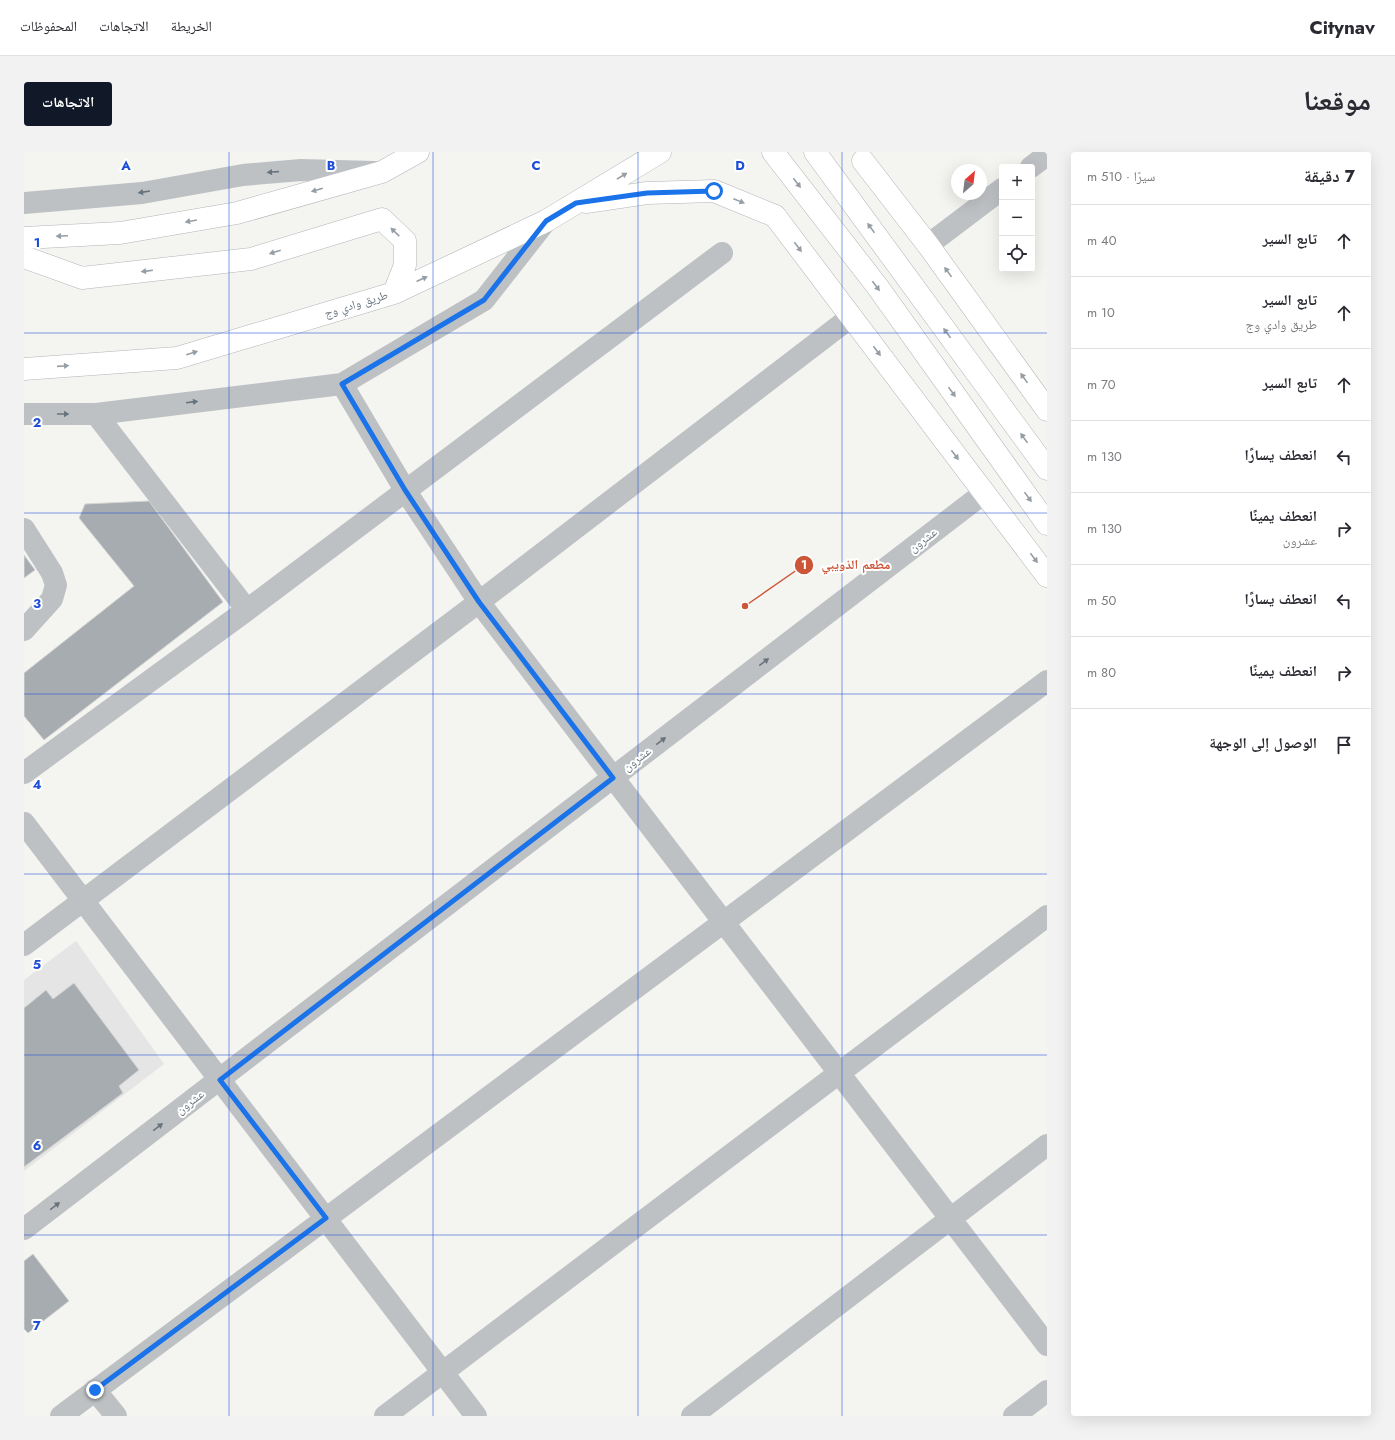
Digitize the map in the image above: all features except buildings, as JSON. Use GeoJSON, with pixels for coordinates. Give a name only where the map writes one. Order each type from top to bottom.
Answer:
{"type":"FeatureCollection","features":[{"type":"Feature","properties":{"kind":"main road"},"geometry":{"type":"LineString","coordinates":[[24,238],[120,233],[237,213],[382,172],[418,152]]}},
{"type":"Feature","properties":{"kind":"main road","name":"طريق وادي وج"},"geometry":{"type":"LineString","coordinates":[[24,369],[177,358],[394,292],[546,221],[660,152]]}},
{"type":"Feature","properties":{"kind":"main road"},"geometry":{"type":"LineString","coordinates":[[773,152],[877,286],[1047,524]]}},
{"type":"Feature","properties":{"kind":"main road"},"geometry":{"type":"LineString","coordinates":[[815,152],[1047,469]]}},
{"type":"Feature","properties":{"kind":"main road"},"geometry":{"type":"LineString","coordinates":[[862,157],[1046,406]]}},
{"type":"Feature","properties":{"kind":"main road"},"geometry":{"type":"LineString","coordinates":[[576,203],[647,193],[714,191],[775,216],[1047,576]]}},
{"type":"Feature","properties":{"kind":"main road"},"geometry":{"type":"LineString","coordinates":[[24,256],[82,278],[251,259],[382,219],[405,241],[405,266],[394,292]]}},
{"type":"Feature","properties":{"kind":"street"},"geometry":{"type":"LineString","coordinates":[[1035,164],[1047,155]]}},
{"type":"Feature","properties":{"kind":"street"},"geometry":{"type":"LineString","coordinates":[[24,203],[142,193],[243,175],[301,170],[382,172]]}},
{"type":"Feature","properties":{"kind":"street"},"geometry":{"type":"LineString","coordinates":[[928,245],[999,191]]}},
{"type":"Feature","properties":{"kind":"street"},"geometry":{"type":"LineString","coordinates":[[24,414],[96,414],[342,384],[484,300],[546,221]]}},
{"type":"Feature","properties":{"kind":"street"},"geometry":{"type":"LineString","coordinates":[[24,773],[247,610],[722,253]]}},
{"type":"Feature","properties":{"kind":"street"},"geometry":{"type":"LineString","coordinates":[[24,945],[479,602],[851,317]]}},
{"type":"Feature","properties":{"kind":"street"},"geometry":{"type":"LineString","coordinates":[[342,384],[405,490],[479,602],[1047,1345]]}},
{"type":"Feature","properties":{"kind":"street"},"geometry":{"type":"LineString","coordinates":[[96,414],[247,610]]}},
{"type":"Feature","properties":{"kind":"street","name":"عشرون"},"geometry":{"type":"LineString","coordinates":[[24,1229],[984,493]]}},
{"type":"Feature","properties":{"kind":"street"},"geometry":{"type":"LineString","coordinates":[[24,529],[52,573],[56,585],[52,599],[24,630]]}},
{"type":"Feature","properties":{"kind":"street"},"geometry":{"type":"LineString","coordinates":[[61,1416],[1047,681]]}},
{"type":"Feature","properties":{"kind":"street"},"geometry":{"type":"LineString","coordinates":[[24,823],[476,1416]]}},
{"type":"Feature","properties":{"kind":"street"},"geometry":{"type":"LineString","coordinates":[[385,1416],[1047,916]]}},
{"type":"Feature","properties":{"kind":"street"},"geometry":{"type":"LineString","coordinates":[[692,1416],[1047,1145]]}},
{"type":"Feature","properties":{"kind":"street"},"geometry":{"type":"LineString","coordinates":[[95,1390],[116,1416]]}},
{"type":"Feature","properties":{"kind":"street"},"geometry":{"type":"LineString","coordinates":[[1014,1416],[1047,1391]]}},
{"type":"Feature","properties":{"kind":"shaded area"},"geometry":{"type":"Polygon","coordinates":[[[76,941],[164,1064],[24,1171],[24,980],[76,941]]]}},
{"type":"Feature","properties":{"kind":"place","name":"مطعم الذويبي"},"geometry":{"type":"Point","coordinates":[745,606]}},
{"type":"Feature","properties":{"kind":"route"},"geometry":{"type":"LineString","coordinates":[[95,1390],[326,1218],[220,1080],[613,778],[479,602],[405,490],[342,384],[484,300],[546,221],[576,203],[647,193],[714,191]]}}]}
